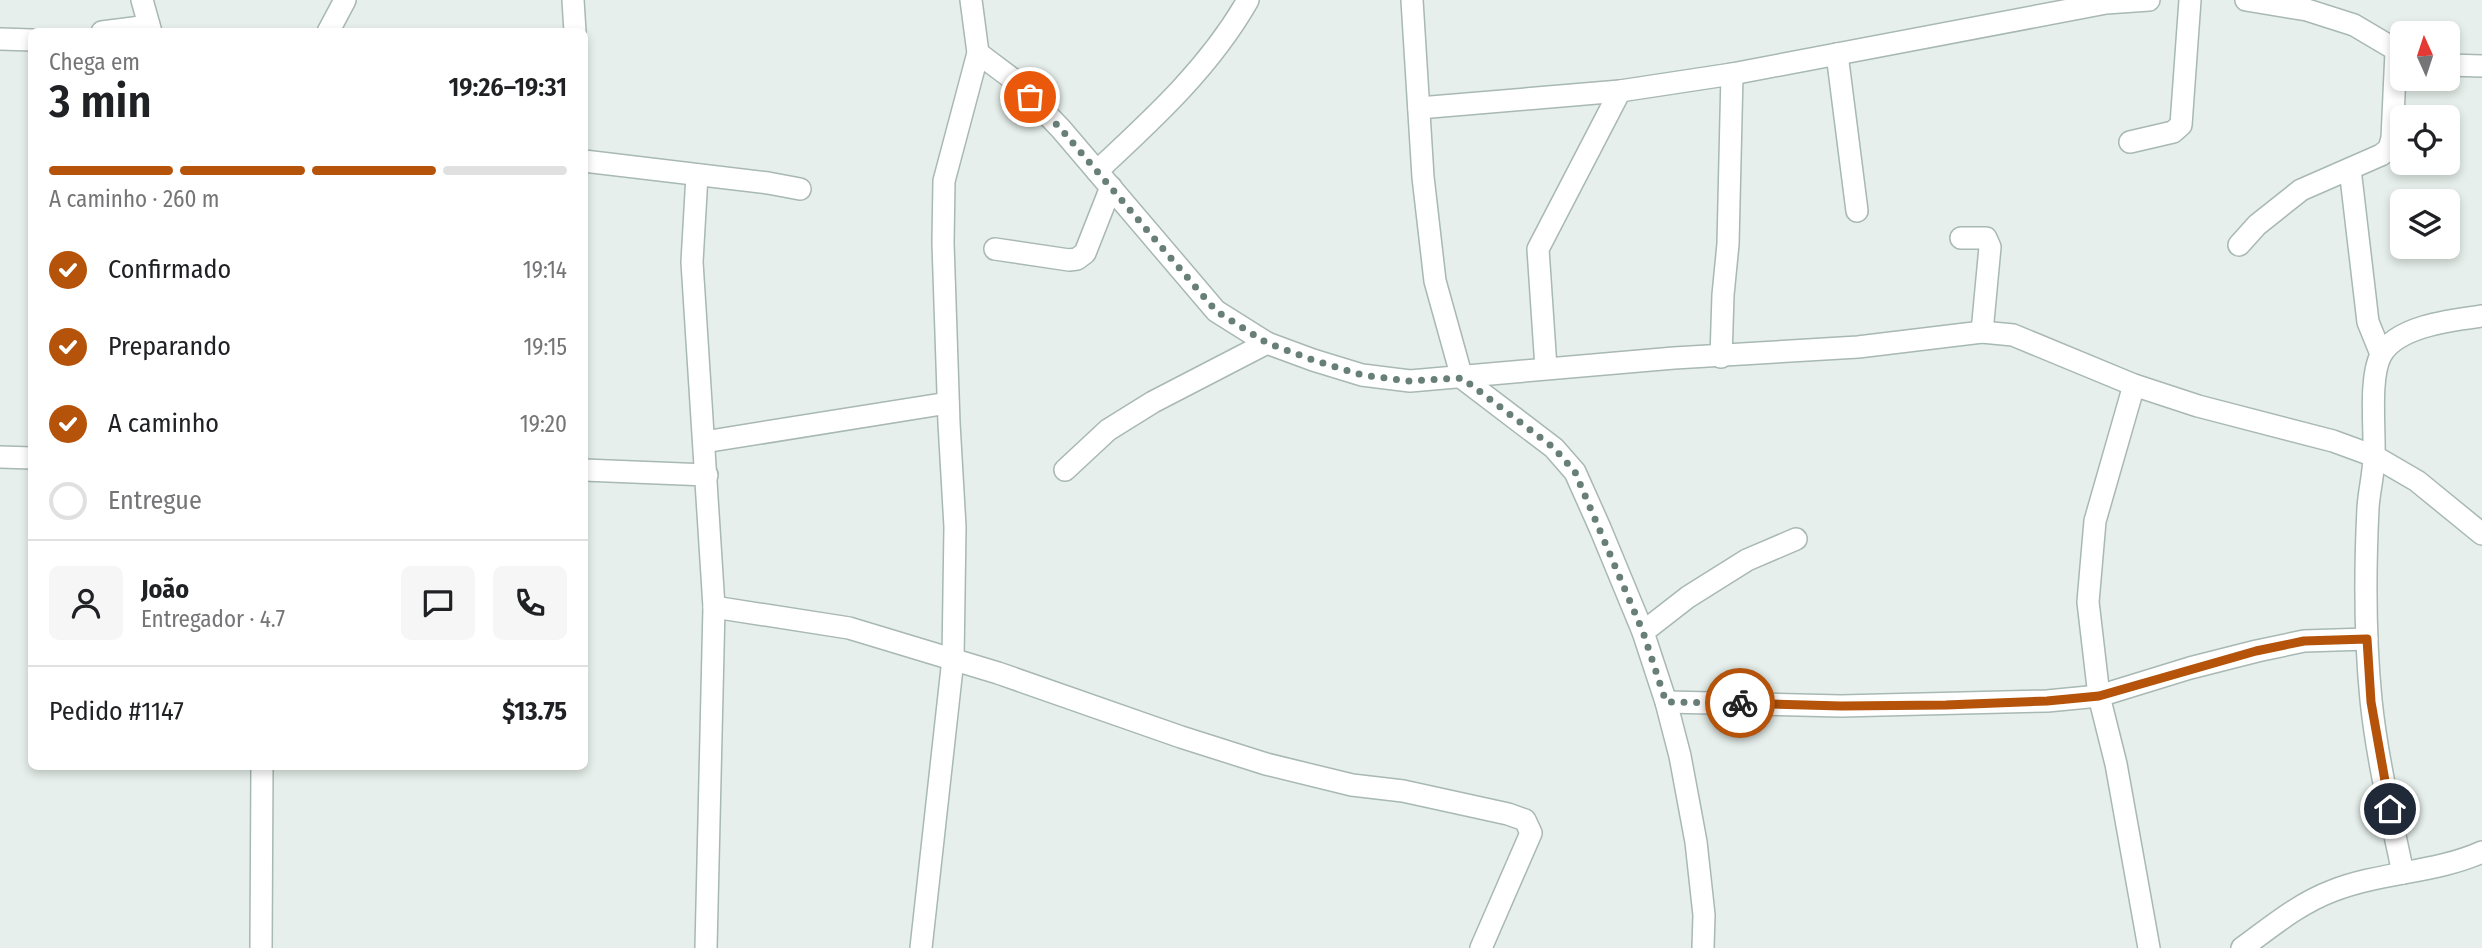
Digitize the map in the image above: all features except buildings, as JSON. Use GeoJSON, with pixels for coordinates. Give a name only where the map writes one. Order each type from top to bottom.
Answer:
{"type":"FeatureCollection","features":[{"type":"Feature","properties":{"kind":"street"},"geometry":{"type":"LineString","coordinates":[[142,0],[150,28]]}},
{"type":"Feature","properties":{"kind":"street"},"geometry":{"type":"LineString","coordinates":[[330,28],[345,0]]}},
{"type":"Feature","properties":{"kind":"street"},"geometry":{"type":"LineString","coordinates":[[573,0],[575,28]]}},
{"type":"Feature","properties":{"kind":"street"},"geometry":{"type":"LineString","coordinates":[[921,948],[953,659],[955,527],[948,402],[943,243],[944,181],[978,53],[971,0]]}},
{"type":"Feature","properties":{"kind":"street"},"geometry":{"type":"LineString","coordinates":[[995,249],[1069,260],[1077,259],[1085,253],[1104,179],[1230,31],[1248,0]]}},
{"type":"Feature","properties":{"kind":"street"},"geometry":{"type":"LineString","coordinates":[[1412,0],[1423,177],[1435,281],[1462,378],[1554,448],[1575,472],[1643,632],[1681,756],[1696,842],[1704,915],[1703,948]]}},
{"type":"Feature","properties":{"kind":"street"},"geometry":{"type":"LineString","coordinates":[[1419,108],[1620,91],[1837,54],[2038,8],[2149,0]]}},
{"type":"Feature","properties":{"kind":"street"},"geometry":{"type":"LineString","coordinates":[[2130,142],[2173,132],[2181,125],[2190,0]]}},
{"type":"Feature","properties":{"kind":"street"},"geometry":{"type":"LineString","coordinates":[[2246,0],[2307,10],[2354,25],[2390,47]]}},
{"type":"Feature","properties":{"kind":"street"},"geometry":{"type":"LineString","coordinates":[[0,38],[28,40]]}},
{"type":"Feature","properties":{"kind":"street"},"geometry":{"type":"LineString","coordinates":[[978,53],[1014,80],[1061,129],[1216,311],[1267,343],[1313,360],[1362,375],[1409,381],[1858,347],[1982,332],[2013,335],[2134,385],[2198,407],[2333,441],[2374,457],[2417,481],[2482,534]]}},
{"type":"Feature","properties":{"kind":"street"},"geometry":{"type":"LineString","coordinates":[[1837,54],[1857,211]]}},
{"type":"Feature","properties":{"kind":"street"},"geometry":{"type":"LineString","coordinates":[[2460,65],[2482,66]]}},
{"type":"Feature","properties":{"kind":"street"},"geometry":{"type":"LineString","coordinates":[[1721,357],[1728,244],[1732,74]]}},
{"type":"Feature","properties":{"kind":"street"},"geometry":{"type":"LineString","coordinates":[[1546,369],[1538,249],[1620,91]]}},
{"type":"Feature","properties":{"kind":"street"},"geometry":{"type":"LineString","coordinates":[[2239,246],[2257,225],[2301,190],[2389,149],[2396,91]]}},
{"type":"Feature","properties":{"kind":"street"},"geometry":{"type":"LineString","coordinates":[[588,161],[800,189]]}},
{"type":"Feature","properties":{"kind":"street"},"geometry":{"type":"LineString","coordinates":[[2350,169],[2368,322],[2381,354]]}},
{"type":"Feature","properties":{"kind":"street"},"geometry":{"type":"LineString","coordinates":[[697,174],[692,262],[715,607],[706,948]]}},
{"type":"Feature","properties":{"kind":"street"},"geometry":{"type":"LineString","coordinates":[[1961,238],[1986,238],[1990,247],[1982,332]]}},
{"type":"Feature","properties":{"kind":"street"},"geometry":{"type":"LineString","coordinates":[[2403,873],[2371,702],[2367,639],[2368,508],[2374,457],[2376,372],[2381,354],[2403,333],[2482,316]]}},
{"type":"Feature","properties":{"kind":"street"},"geometry":{"type":"LineString","coordinates":[[1065,470],[1108,430],[1153,402],[1267,343]]}},
{"type":"Feature","properties":{"kind":"street"},"geometry":{"type":"LineString","coordinates":[[2134,385],[2095,521],[2088,602],[2099,696],[2116,764],[2149,948]]}},
{"type":"Feature","properties":{"kind":"street"},"geometry":{"type":"LineString","coordinates":[[704,442],[948,402]]}},
{"type":"Feature","properties":{"kind":"street"},"geometry":{"type":"LineString","coordinates":[[0,457],[28,458]]}},
{"type":"Feature","properties":{"kind":"street"},"geometry":{"type":"LineString","coordinates":[[588,470],[707,475]]}},
{"type":"Feature","properties":{"kind":"street"},"geometry":{"type":"LineString","coordinates":[[1643,632],[1688,597],[1748,560],[1796,539]]}},
{"type":"Feature","properties":{"kind":"street"},"geometry":{"type":"LineString","coordinates":[[715,607],[849,628],[953,659],[1266,764],[1352,785],[1403,790],[1525,820],[1531,833],[1481,948]]}},
{"type":"Feature","properties":{"kind":"street"},"geometry":{"type":"LineString","coordinates":[[1666,702],[1841,706],[2034,702],[2099,696],[2256,651],[2304,641],[2367,639]]}},
{"type":"Feature","properties":{"kind":"street"},"geometry":{"type":"LineString","coordinates":[[261,948],[262,770]]}},
{"type":"Feature","properties":{"kind":"street"},"geometry":{"type":"LineString","coordinates":[[2242,948],[2295,909],[2332,891],[2482,852]]}},
{"type":"Feature","properties":{"kind":"way so far"},"geometry":{"type":"LineString","coordinates":[[1030,97],[1061,129],[1216,311],[1267,343],[1362,375],[1409,381],[1462,378],[1554,448],[1575,472],[1643,632],[1666,702],[1740,703]]}},
{"type":"Feature","properties":{"kind":"route"},"geometry":{"type":"LineString","coordinates":[[1740,703],[1946,705],[2099,696],[2256,651],[2304,641],[2367,639],[2371,702],[2390,809]]}}]}
